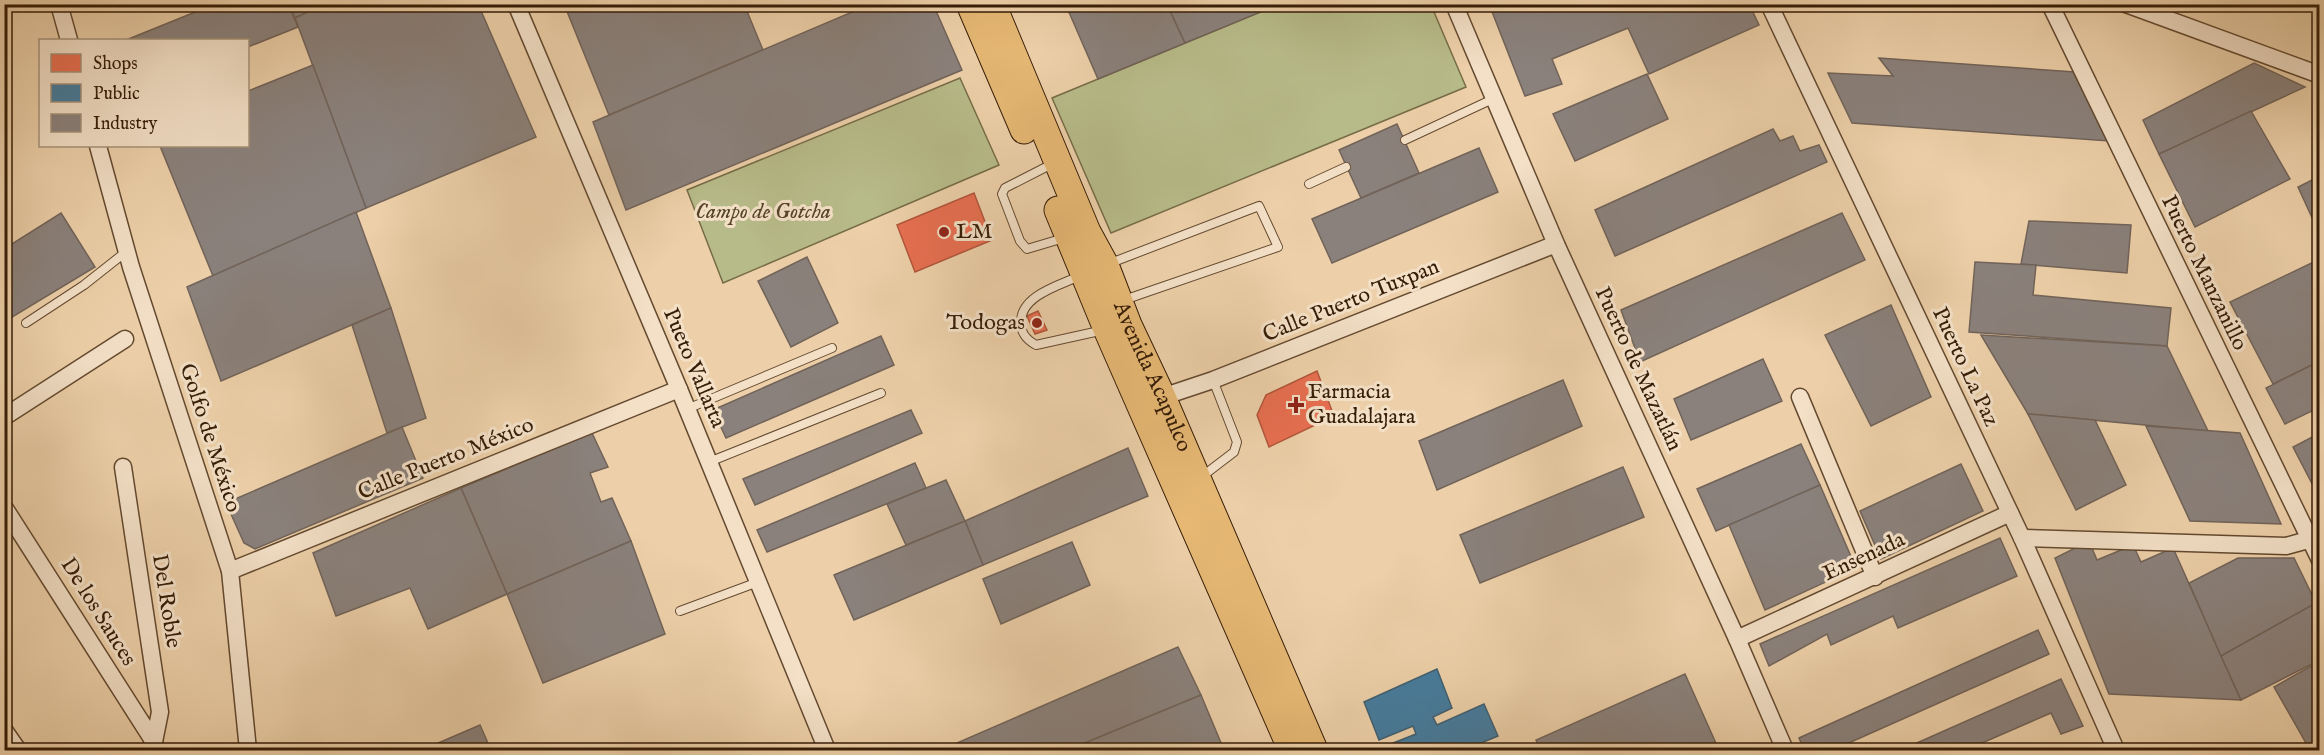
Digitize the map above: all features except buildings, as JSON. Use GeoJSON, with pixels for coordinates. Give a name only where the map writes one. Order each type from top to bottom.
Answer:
{"type":"FeatureCollection","features":[{"type":"Feature","properties":{"kind":"main road","name":"Avenida Acapulco"},"geometry":{"type":"LineString","coordinates":[[970,4],[1049,166],[1118,319],[1305,749]]}},
{"type":"Feature","properties":{"kind":"main road","name":"Avenida Acapulco"},"geometry":{"type":"LineString","coordinates":[[992,4],[1049,166]]}},
{"type":"Feature","properties":{"kind":"main road","name":"Avenida Acapulco"},"geometry":{"type":"LineString","coordinates":[[1118,319],[1162,397],[1305,749]]}},
{"type":"Feature","properties":{"kind":"street"},"geometry":{"type":"LineString","coordinates":[[60,4],[69,39]]}},
{"type":"Feature","properties":{"kind":"street","name":"Pueto Vallarta"},"geometry":{"type":"LineString","coordinates":[[516,4],[679,389],[827,750]]}},
{"type":"Feature","properties":{"kind":"street","name":"Puerto de Mazatlán"},"geometry":{"type":"LineString","coordinates":[[1454,4],[1556,244],[1737,639],[1785,750]]}},
{"type":"Feature","properties":{"kind":"street","name":"Puerto La Paz"},"geometry":{"type":"LineString","coordinates":[[1769,4],[2022,538],[2116,750]]}},
{"type":"Feature","properties":{"kind":"street","name":"Puerto Manzanillo"},"geometry":{"type":"LineString","coordinates":[[2050,4],[2314,537],[2319,560]]}},
{"type":"Feature","properties":{"kind":"street"},"geometry":{"type":"LineString","coordinates":[[2126,4],[2319,75]]}},
{"type":"Feature","properties":{"kind":"street","name":"Golfo de México"},"geometry":{"type":"LineString","coordinates":[[98,147],[127,251],[230,571],[248,750]]}},
{"type":"Feature","properties":{"kind":"street","name":"Calle Puerto Tuxpan"},"geometry":{"type":"LineString","coordinates":[[1162,397],[1213,380],[1556,244]]}},
{"type":"Feature","properties":{"kind":"street"},"geometry":{"type":"LineString","coordinates":[[4,417],[125,339]]}},
{"type":"Feature","properties":{"kind":"street","name":"Calle Puerto México"},"geometry":{"type":"LineString","coordinates":[[230,571],[679,389]]}},
{"type":"Feature","properties":{"kind":"street"},"geometry":{"type":"LineString","coordinates":[[1800,397],[1875,577]]}},
{"type":"Feature","properties":{"kind":"street","name":"Del Roble"},"geometry":{"type":"LineString","coordinates":[[123,467],[160,712],[151,746]]}},
{"type":"Feature","properties":{"kind":"street","name":"De los Sauces"},"geometry":{"type":"LineString","coordinates":[[4,507],[151,746]]}},
{"type":"Feature","properties":{"kind":"street","name":"Ensenada"},"geometry":{"type":"LineString","coordinates":[[1737,639],[2010,513]]}},
{"type":"Feature","properties":{"kind":"street"},"geometry":{"type":"LineString","coordinates":[[2022,538],[2286,546],[2314,537]]}},
{"type":"Feature","properties":{"kind":"street"},"geometry":{"type":"LineString","coordinates":[[4,730],[18,750]]}},
{"type":"Feature","properties":{"kind":"lane"},"geometry":{"type":"LineString","coordinates":[[1405,140],[1495,98]]}},
{"type":"Feature","properties":{"kind":"lane"},"geometry":{"type":"LineString","coordinates":[[1049,166],[1005,188],[1002,194],[1020,241],[1027,249],[1078,234]]}},
{"type":"Feature","properties":{"kind":"lane"},"geometry":{"type":"LineString","coordinates":[[1309,184],[1346,167]]}},
{"type":"Feature","properties":{"kind":"lane"},"geometry":{"type":"LineString","coordinates":[[1259,206],[1278,247],[1118,319],[1036,345],[1028,341],[1021,328],[1021,314],[1025,306],[1035,297],[1094,270],[1259,206]]}},
{"type":"Feature","properties":{"kind":"lane"},"geometry":{"type":"LineString","coordinates":[[26,323],[84,285],[127,251]]}},
{"type":"Feature","properties":{"kind":"lane"},"geometry":{"type":"LineString","coordinates":[[687,409],[832,348]]}},
{"type":"Feature","properties":{"kind":"lane"},"geometry":{"type":"LineString","coordinates":[[1197,481],[1234,452],[1238,442],[1213,380]]}},
{"type":"Feature","properties":{"kind":"lane"},"geometry":{"type":"LineString","coordinates":[[709,462],[881,393]]}},
{"type":"Feature","properties":{"kind":"lane"},"geometry":{"type":"LineString","coordinates":[[680,611],[758,582]]}},
{"type":"Feature","properties":{"kind":"green space"},"geometry":{"type":"Polygon","coordinates":[[[1280,4],[1431,5],[1466,87],[1111,233],[1052,98],[1280,4]]]}},
{"type":"Feature","properties":{"kind":"green space","name":"Campo de Gotcha"},"geometry":{"type":"Polygon","coordinates":[[[960,78],[999,165],[723,283],[687,190],[960,78]]]}},
{"type":"Feature","properties":{"kind":"place","name":"LM"},"geometry":{"type":"Point","coordinates":[944,232]}},
{"type":"Feature","properties":{"kind":"place","name":"Todogas"},"geometry":{"type":"Point","coordinates":[1037,323]}},
{"type":"Feature","properties":{"kind":"place","name":"Farmacia Guadalajara"},"geometry":{"type":"Point","coordinates":[1296,405]}}]}
